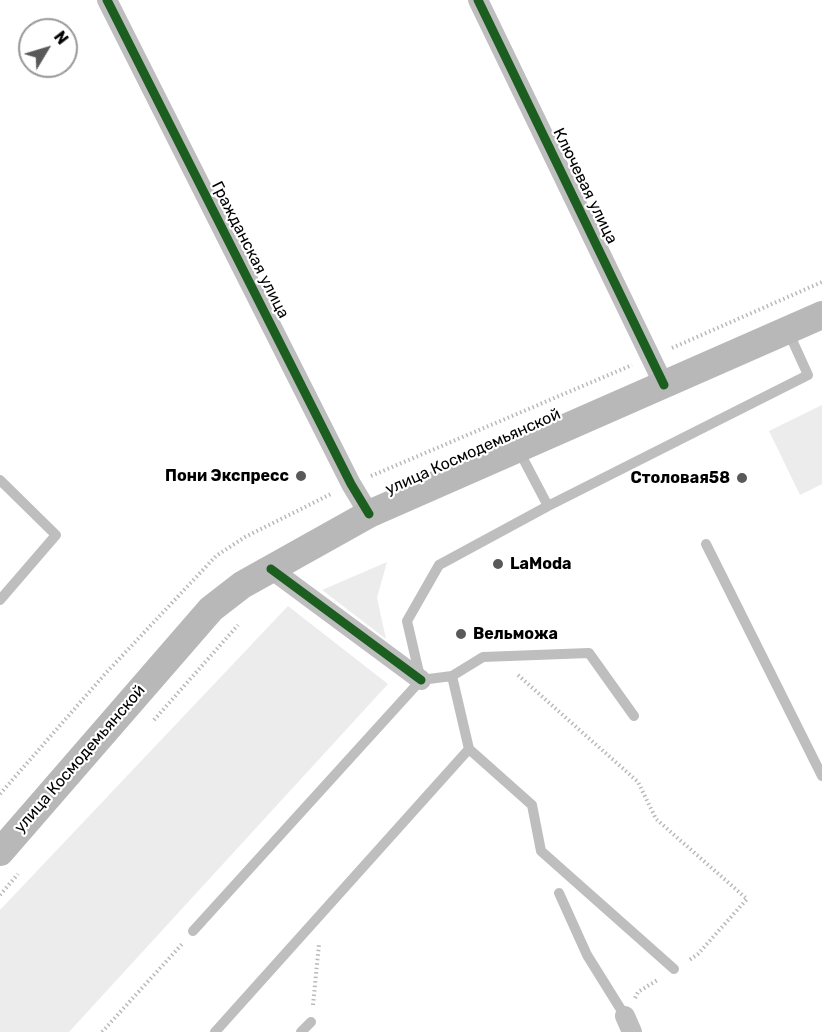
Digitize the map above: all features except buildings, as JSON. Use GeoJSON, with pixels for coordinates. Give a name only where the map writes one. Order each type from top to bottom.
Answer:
{"type":"FeatureCollection","features":[{"type":"Feature","properties":{"kind":"main road","name":"улица Космодемьянской"},"geometry":{"type":"LineString","coordinates":[[3,844],[211,609],[242,585],[369,514],[822,315]]}},
{"type":"Feature","properties":{"kind":"street","name":"Гражданская улица"},"geometry":{"type":"LineString","coordinates":[[106,0],[351,484],[369,514]]}},
{"type":"Feature","properties":{"kind":"street","name":"Ключевая улица"},"geometry":{"type":"LineString","coordinates":[[478,0],[664,385]]}},
{"type":"Feature","properties":{"kind":"street"},"geometry":{"type":"LineString","coordinates":[[271,569],[421,680]]}},
{"type":"Feature","properties":{"kind":"lane"},"geometry":{"type":"LineString","coordinates":[[421,680],[407,621],[439,565],[548,506],[808,375],[787,331]]}},
{"type":"Feature","properties":{"kind":"lane"},"geometry":{"type":"LineString","coordinates":[[518,449],[548,506]]}},
{"type":"Feature","properties":{"kind":"lane"},"geometry":{"type":"LineString","coordinates":[[0,480],[56,535],[0,600]]}},
{"type":"Feature","properties":{"kind":"lane"},"geometry":{"type":"LineString","coordinates":[[706,544],[822,776]]}},
{"type":"Feature","properties":{"kind":"lane"},"geometry":{"type":"LineString","coordinates":[[193,931],[421,680],[452,676],[483,657],[589,653],[634,716]]}},
{"type":"Feature","properties":{"kind":"lane"},"geometry":{"type":"LineString","coordinates":[[452,676],[469,749],[532,805],[541,851],[674,969]]}},
{"type":"Feature","properties":{"kind":"lane"},"geometry":{"type":"LineString","coordinates":[[215,1032],[469,749]]}},
{"type":"Feature","properties":{"kind":"lane"},"geometry":{"type":"LineString","coordinates":[[559,893],[587,955],[629,1024]]}},
{"type":"Feature","properties":{"kind":"lane"},"geometry":{"type":"LineString","coordinates":[[302,1032],[311,1022]]}},
{"type":"Feature","properties":{"kind":"path"},"geometry":{"type":"LineString","coordinates":[[148,728],[241,622]]}},
{"type":"Feature","properties":{"kind":"path"},"geometry":{"type":"LineString","coordinates":[[517,674],[638,782],[656,819],[747,899],[698,954],[638,992],[629,1024]]}},
{"type":"Feature","properties":{"kind":"path"},"geometry":{"type":"LineString","coordinates":[[0,895],[23,869]]}},
{"type":"Feature","properties":{"kind":"path"},"geometry":{"type":"LineString","coordinates":[[311,1022],[321,914]]}},
{"type":"Feature","properties":{"kind":"path"},"geometry":{"type":"LineString","coordinates":[[102,1032],[193,931]]}},
{"type":"Feature","properties":{"kind":"shaded area"},"geometry":{"type":"Polygon","coordinates":[[[822,405],[822,484],[800,495],[769,431],[822,405]]]}},
{"type":"Feature","properties":{"kind":"shaded area"},"geometry":{"type":"Polygon","coordinates":[[[387,562],[377,598],[386,639],[322,590],[387,562]]]}},
{"type":"Feature","properties":{"kind":"shaded area"},"geometry":{"type":"Polygon","coordinates":[[[288,606],[388,684],[69,1032],[0,1032],[0,910],[288,606]]]}},
{"type":"Feature","properties":{"kind":"cycle path"},"geometry":{"type":"LineString","coordinates":[[107,0],[351,484],[369,514]]}},
{"type":"Feature","properties":{"kind":"cycle path"},"geometry":{"type":"LineString","coordinates":[[478,0],[664,385]]}},
{"type":"Feature","properties":{"kind":"cycle path"},"geometry":{"type":"LineString","coordinates":[[271,569],[421,680]]}},
{"type":"Feature","properties":{"kind":"place","name":"Пони Экспресс"},"geometry":{"type":"Point","coordinates":[301,476]}},
{"type":"Feature","properties":{"kind":"place","name":"Столовая58"},"geometry":{"type":"Point","coordinates":[742,478]}},
{"type":"Feature","properties":{"kind":"place","name":"LaModa"},"geometry":{"type":"Point","coordinates":[498,564]}},
{"type":"Feature","properties":{"kind":"place","name":"Вельможа"},"geometry":{"type":"Point","coordinates":[461,634]}}]}
